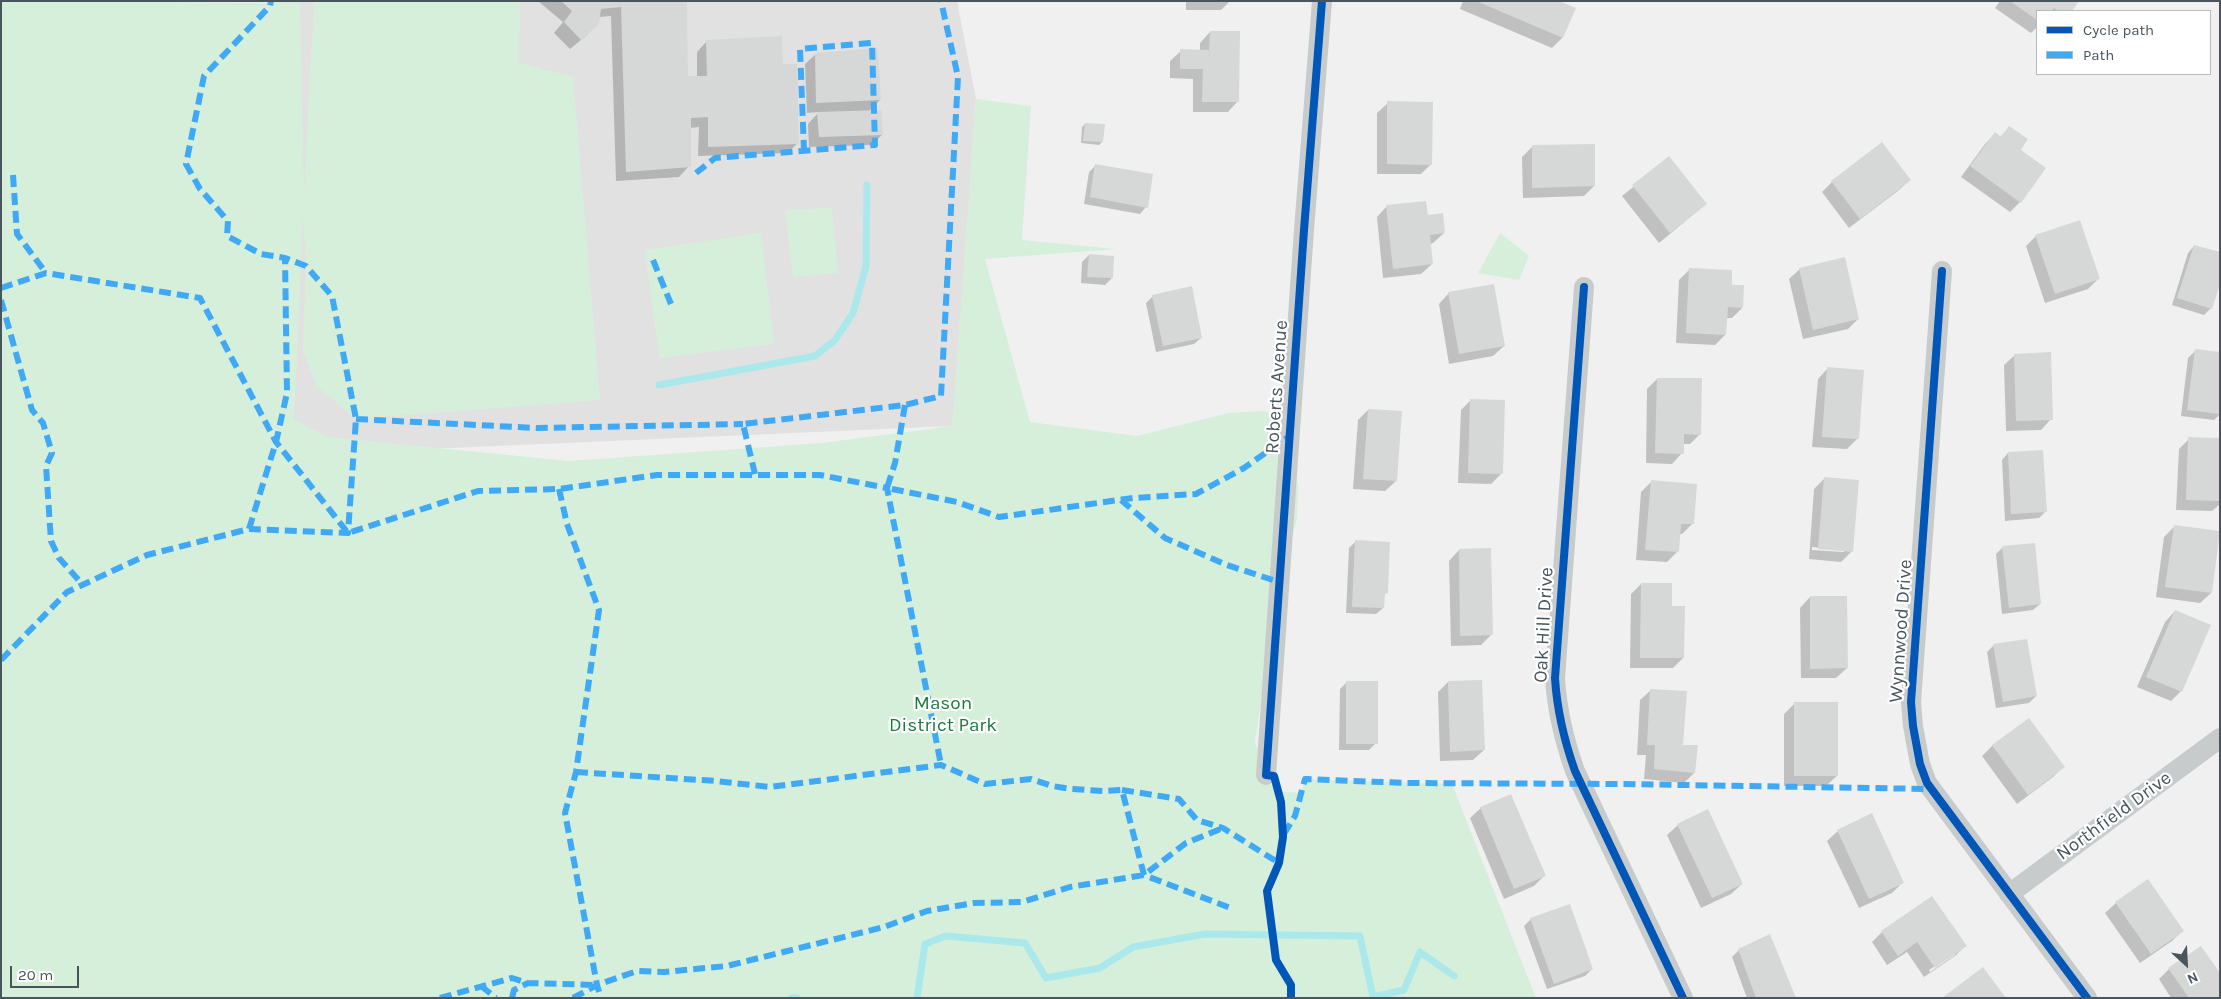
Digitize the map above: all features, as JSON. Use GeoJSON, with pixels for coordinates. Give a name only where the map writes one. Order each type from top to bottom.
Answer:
{"type":"FeatureCollection","features":[{"type":"Feature","properties":{"kind":"street","name":"Roberts Avenue"},"geometry":{"type":"LineString","coordinates":[[1266,775],[1322,1]]}},
{"type":"Feature","properties":{"kind":"street","name":"Wynnwood Drive"},"geometry":{"type":"LineString","coordinates":[[1942,271],[1911,702],[1920,764],[1927,783],[2087,998]]}},
{"type":"Feature","properties":{"kind":"street","name":"Oak Hill Drive"},"geometry":{"type":"LineString","coordinates":[[1584,288],[1555,678],[1556,699],[1563,736],[1575,771],[1684,998]]}},
{"type":"Feature","properties":{"kind":"street","name":"Northfield Drive"},"geometry":{"type":"LineString","coordinates":[[2009,894],[2220,738]]}},
{"type":"Feature","properties":{"kind":"shaded area"},"geometry":{"type":"Polygon","coordinates":[[[271,1],[957,1],[976,99],[953,426],[222,458],[271,1]]]}},
{"type":"Feature","properties":{"kind":"green space","name":"Mason District Park"},"geometry":{"type":"Polygon","coordinates":[[[1,1],[300,3],[304,195],[314,1],[520,1],[519,63],[573,77],[600,400],[356,419],[316,386],[303,350],[306,266],[303,215],[294,420],[328,437],[569,461],[822,443],[952,426],[976,99],[1031,106],[1022,240],[1116,249],[985,259],[1030,422],[1137,436],[1228,413],[1264,411],[1288,421],[1298,487],[1297,519],[1279,582],[1255,742],[1266,775],[1275,791],[1301,793],[1305,779],[1452,784],[1536,998],[1,998],[1,1]]]}},
{"type":"Feature","properties":{"kind":"green space"},"geometry":{"type":"Polygon","coordinates":[[[832,208],[838,273],[793,277],[785,210],[832,208]]]}},
{"type":"Feature","properties":{"kind":"green space"},"geometry":{"type":"Polygon","coordinates":[[[761,233],[774,344],[659,358],[645,250],[761,233]]]}},
{"type":"Feature","properties":{"kind":"green space"},"geometry":{"type":"Polygon","coordinates":[[[1500,233],[1529,256],[1519,280],[1478,273],[1500,233]]]}},
{"type":"Feature","properties":{"kind":"building"},"geometry":{"type":"Polygon","coordinates":[[[561,1],[687,1],[688,76],[707,76],[706,40],[782,36],[783,64],[797,64],[799,144],[708,147],[708,117],[691,118],[691,167],[626,172],[621,7],[601,9],[599,24],[581,40],[564,22],[572,11],[561,1]]]}},
{"type":"Feature","properties":{"kind":"building"},"geometry":{"type":"Polygon","coordinates":[[[1476,1],[1559,1],[1576,8],[1563,38],[1476,1]]]}},
{"type":"Feature","properties":{"kind":"building"},"geometry":{"type":"Polygon","coordinates":[[[2010,1],[2079,1],[2073,10],[2057,10],[2054,8],[2052,10],[2036,10],[2036,19],[2010,1]]]}},
{"type":"Feature","properties":{"kind":"building"},"geometry":{"type":"Polygon","coordinates":[[[1210,31],[1240,31],[1239,102],[1202,102],[1203,69],[1180,69],[1180,49],[1209,50],[1210,31]]]}},
{"type":"Feature","properties":{"kind":"building"},"geometry":{"type":"Polygon","coordinates":[[[878,48],[881,100],[816,103],[815,53],[878,48]]]}},
{"type":"Feature","properties":{"kind":"building"},"geometry":{"type":"Polygon","coordinates":[[[1387,101],[1433,102],[1432,165],[1387,164],[1387,101]]]}},
{"type":"Feature","properties":{"kind":"building"},"geometry":{"type":"Polygon","coordinates":[[[881,110],[883,135],[819,137],[817,112],[881,110]]]}},
{"type":"Feature","properties":{"kind":"building"},"geometry":{"type":"Polygon","coordinates":[[[1085,123],[1105,124],[1103,142],[1083,141],[1085,123]]]}},
{"type":"Feature","properties":{"kind":"building"},"geometry":{"type":"Polygon","coordinates":[[[2009,126],[2028,139],[2021,150],[2046,168],[2021,203],[1970,166],[1995,132],[2001,137],[2009,126]]]}},
{"type":"Feature","properties":{"kind":"building"},"geometry":{"type":"Polygon","coordinates":[[[1882,142],[1911,180],[1860,219],[1831,181],[1882,142]]]}},
{"type":"Feature","properties":{"kind":"building"},"geometry":{"type":"Polygon","coordinates":[[[1595,144],[1595,186],[1532,188],[1532,145],[1595,144]]]}},
{"type":"Feature","properties":{"kind":"building"},"geometry":{"type":"Polygon","coordinates":[[[1669,156],[1707,204],[1670,233],[1632,185],[1669,156]]]}},
{"type":"Feature","properties":{"kind":"building"},"geometry":{"type":"Polygon","coordinates":[[[1095,164],[1153,174],[1148,208],[1090,197],[1095,164]]]}},
{"type":"Feature","properties":{"kind":"building"},"geometry":{"type":"Polygon","coordinates":[[[1426,201],[1428,215],[1443,213],[1445,233],[1430,235],[1433,264],[1393,269],[1386,205],[1426,201]]]}},
{"type":"Feature","properties":{"kind":"building"},"geometry":{"type":"Polygon","coordinates":[[[2080,220],[2100,279],[2055,294],[2035,235],[2080,220]]]}},
{"type":"Feature","properties":{"kind":"building"},"geometry":{"type":"Polygon","coordinates":[[[2194,245],[2220,252],[2220,284],[2212,309],[2177,298],[2194,245]]]}},
{"type":"Feature","properties":{"kind":"building"},"geometry":{"type":"Polygon","coordinates":[[[1089,254],[1114,256],[1113,278],[1087,277],[1089,254]]]}},
{"type":"Feature","properties":{"kind":"building"},"geometry":{"type":"Polygon","coordinates":[[[1845,257],[1859,319],[1813,330],[1799,268],[1845,257]]]}},
{"type":"Feature","properties":{"kind":"building"},"geometry":{"type":"Polygon","coordinates":[[[1689,268],[1732,270],[1732,285],[1744,285],[1743,308],[1728,307],[1726,335],[1686,333],[1689,268]]]}},
{"type":"Feature","properties":{"kind":"building"},"geometry":{"type":"Polygon","coordinates":[[[1494,284],[1505,346],[1459,354],[1448,292],[1494,284]]]}},
{"type":"Feature","properties":{"kind":"building"},"geometry":{"type":"Polygon","coordinates":[[[1192,286],[1202,338],[1163,346],[1152,295],[1192,286]]]}},
{"type":"Feature","properties":{"kind":"building"},"geometry":{"type":"Polygon","coordinates":[[[2195,349],[2220,352],[2220,414],[2187,410],[2195,349]]]}},
{"type":"Feature","properties":{"kind":"building"},"geometry":{"type":"Polygon","coordinates":[[[2051,352],[2053,420],[2016,421],[2014,354],[2051,352]]]}},
{"type":"Feature","properties":{"kind":"building"},"geometry":{"type":"Polygon","coordinates":[[[1827,367],[1864,370],[1859,439],[1822,437],[1827,367]]]}},
{"type":"Feature","properties":{"kind":"building"},"geometry":{"type":"Polygon","coordinates":[[[1657,378],[1702,378],[1701,435],[1684,434],[1684,454],[1655,453],[1657,378]]]}},
{"type":"Feature","properties":{"kind":"building"},"geometry":{"type":"Polygon","coordinates":[[[1470,399],[1505,400],[1503,474],[1468,473],[1470,399]]]}},
{"type":"Feature","properties":{"kind":"building"},"geometry":{"type":"Polygon","coordinates":[[[1368,409],[1402,411],[1397,481],[1363,479],[1368,409]]]}},
{"type":"Feature","properties":{"kind":"building"},"geometry":{"type":"Polygon","coordinates":[[[2188,437],[2220,438],[2220,501],[2186,500],[2188,437]]]}},
{"type":"Feature","properties":{"kind":"building"},"geometry":{"type":"Polygon","coordinates":[[[2043,450],[2047,512],[2011,514],[2008,452],[2043,450]]]}},
{"type":"Feature","properties":{"kind":"building"},"geometry":{"type":"Polygon","coordinates":[[[1824,477],[1859,480],[1853,552],[1818,549],[1824,477]]]}},
{"type":"Feature","properties":{"kind":"building"},"geometry":{"type":"Polygon","coordinates":[[[1651,480],[1697,484],[1694,524],[1681,524],[1679,552],[1645,550],[1651,480]]]}},
{"type":"Feature","properties":{"kind":"building"},"geometry":{"type":"Polygon","coordinates":[[[2174,525],[2220,531],[2212,593],[2165,587],[2174,525]]]}},
{"type":"Feature","properties":{"kind":"building"},"geometry":{"type":"Polygon","coordinates":[[[1355,540],[1390,542],[1388,593],[1385,593],[1384,608],[1352,607],[1355,540]]]}},
{"type":"Feature","properties":{"kind":"building"},"geometry":{"type":"Polygon","coordinates":[[[2035,543],[2041,604],[2009,608],[2002,546],[2035,543]]]}},
{"type":"Feature","properties":{"kind":"building"},"geometry":{"type":"Polygon","coordinates":[[[1491,548],[1493,635],[1460,636],[1459,549],[1491,548]]]}},
{"type":"Feature","properties":{"kind":"building"},"geometry":{"type":"Polygon","coordinates":[[[1641,583],[1672,583],[1672,606],[1685,606],[1684,658],[1640,658],[1641,583]]]}},
{"type":"Feature","properties":{"kind":"building"},"geometry":{"type":"Polygon","coordinates":[[[1810,596],[1847,596],[1848,668],[1810,669],[1810,596]]]}},
{"type":"Feature","properties":{"kind":"building"},"geometry":{"type":"Polygon","coordinates":[[[2175,610],[2211,625],[2182,692],[2146,677],[2175,610]]]}},
{"type":"Feature","properties":{"kind":"building"},"geometry":{"type":"Polygon","coordinates":[[[2027,639],[2037,696],[2003,702],[1993,644],[2027,639]]]}},
{"type":"Feature","properties":{"kind":"building"},"geometry":{"type":"Polygon","coordinates":[[[1482,680],[1485,750],[1450,752],[1448,681],[1482,680]]]}},
{"type":"Feature","properties":{"kind":"building"},"geometry":{"type":"Polygon","coordinates":[[[1346,681],[1378,681],[1378,744],[1346,744],[1346,681]]]}},
{"type":"Feature","properties":{"kind":"building"},"geometry":{"type":"Polygon","coordinates":[[[1650,689],[1687,691],[1683,745],[1698,745],[1695,773],[1654,769],[1655,745],[1647,745],[1650,689]]]}},
{"type":"Feature","properties":{"kind":"building"},"geometry":{"type":"Polygon","coordinates":[[[1794,702],[1838,702],[1838,776],[1794,776],[1794,702]]]}},
{"type":"Feature","properties":{"kind":"building"},"geometry":{"type":"Polygon","coordinates":[[[2029,718],[2065,767],[2028,795],[1992,745],[2029,718]]]}},
{"type":"Feature","properties":{"kind":"building"},"geometry":{"type":"Polygon","coordinates":[[[1511,794],[1546,876],[1514,889],[1480,807],[1511,794]]]}},
{"type":"Feature","properties":{"kind":"building"},"geometry":{"type":"Polygon","coordinates":[[[1708,809],[1743,884],[1712,898],[1677,824],[1708,809]]]}},
{"type":"Feature","properties":{"kind":"building"},"geometry":{"type":"Polygon","coordinates":[[[1872,813],[1904,883],[1869,899],[1837,830],[1872,813]]]}},
{"type":"Feature","properties":{"kind":"building"},"geometry":{"type":"Polygon","coordinates":[[[2148,879],[2184,931],[2151,954],[2115,902],[2148,879]]]}},
{"type":"Feature","properties":{"kind":"building"},"geometry":{"type":"Polygon","coordinates":[[[1932,896],[1967,946],[1935,968],[1917,942],[1898,956],[1881,931],[1932,896]]]}},
{"type":"Feature","properties":{"kind":"building"},"geometry":{"type":"Polygon","coordinates":[[[1570,904],[1593,969],[1554,984],[1530,918],[1570,904]]]}},
{"type":"Feature","properties":{"kind":"building"},"geometry":{"type":"Polygon","coordinates":[[[1770,934],[1796,998],[1756,998],[1738,949],[1770,934]]]}},
{"type":"Feature","properties":{"kind":"building"},"geometry":{"type":"Polygon","coordinates":[[[2201,946],[2220,973],[2220,998],[2189,998],[2168,968],[2201,946]]]}},
{"type":"Feature","properties":{"kind":"building"},"geometry":{"type":"Polygon","coordinates":[[[1983,967],[2006,998],[1942,998],[1983,967]]]}},
{"type":"Feature","properties":{"kind":"waterway"},"geometry":{"type":"LineString","coordinates":[[659,385],[815,356],[835,340],[853,313],[866,266],[867,185]]}},
{"type":"Feature","properties":{"kind":"waterway"},"geometry":{"type":"LineString","coordinates":[[917,998],[925,944],[946,936],[1025,943],[1046,978],[1100,968],[1133,947],[1205,934],[1360,936],[1373,997],[1404,990],[1420,952],[1454,976]]}},
{"type":"Feature","properties":{"kind":"waterway"},"geometry":{"type":"LineString","coordinates":[[792,998],[797,998]]}},
{"type":"Feature","properties":{"kind":"marked path"},"geometry":{"type":"LineString","coordinates":[[249,529],[276,442],[287,393],[285,258],[261,254],[227,236],[228,221],[200,189],[186,164],[204,76],[270,6],[271,1]]}},
{"type":"Feature","properties":{"kind":"marked path"},"geometry":{"type":"LineString","coordinates":[[755,474],[743,424],[905,405],[941,396],[958,77],[941,1]]}},
{"type":"Feature","properties":{"kind":"marked path"},"geometry":{"type":"LineString","coordinates":[[696,173],[715,158],[875,145],[872,43],[800,49],[804,150]]}},
{"type":"Feature","properties":{"kind":"marked path"},"geometry":{"type":"LineString","coordinates":[[13,175],[17,234],[46,273]]}},
{"type":"Feature","properties":{"kind":"marked path"},"geometry":{"type":"LineString","coordinates":[[1,660],[67,592],[147,555],[249,529],[348,533],[356,419],[332,296],[306,266],[285,258]]}},
{"type":"Feature","properties":{"kind":"marked path"},"geometry":{"type":"LineString","coordinates":[[653,260],[671,304]]}},
{"type":"Feature","properties":{"kind":"marked path"},"geometry":{"type":"LineString","coordinates":[[1,288],[46,273],[200,298],[276,442],[348,533],[478,491],[559,489],[657,475],[820,475],[887,488],[941,765]]}},
{"type":"Feature","properties":{"kind":"marked path"},"geometry":{"type":"LineString","coordinates":[[1,300],[32,410],[43,423],[52,453],[46,466],[51,541],[59,558],[83,585]]}},
{"type":"Feature","properties":{"kind":"marked path"},"geometry":{"type":"LineString","coordinates":[[905,405],[895,463],[887,488],[957,502],[999,517],[1133,498],[1196,494],[1244,468],[1291,435]]}},
{"type":"Feature","properties":{"kind":"marked path"},"geometry":{"type":"LineString","coordinates":[[356,419],[537,428],[743,424]]}},
{"type":"Feature","properties":{"kind":"marked path"},"geometry":{"type":"LineString","coordinates":[[559,489],[567,524],[599,610],[576,772],[565,813],[601,998]]}},
{"type":"Feature","properties":{"kind":"marked path"},"geometry":{"type":"LineString","coordinates":[[1121,500],[1165,538],[1227,565],[1279,582]]}},
{"type":"Feature","properties":{"kind":"marked path"},"geometry":{"type":"LineString","coordinates":[[576,772],[716,781],[770,787],[941,765],[985,784],[1031,779],[1052,786],[1071,789],[1122,790],[1144,875],[1233,909]]}},
{"type":"Feature","properties":{"kind":"marked path"},"geometry":{"type":"LineString","coordinates":[[1284,834],[1295,816],[1305,779],[1406,783],[1931,789]]}},
{"type":"Feature","properties":{"kind":"marked path"},"geometry":{"type":"LineString","coordinates":[[1122,790],[1179,799],[1197,820],[1223,828],[1279,863]]}},
{"type":"Feature","properties":{"kind":"marked path"},"geometry":{"type":"LineString","coordinates":[[573,998],[597,985],[637,971],[664,972],[727,966],[884,927],[927,911],[974,903],[1022,902],[1070,887],[1144,875],[1186,843],[1223,828]]}},
{"type":"Feature","properties":{"kind":"marked path"},"geometry":{"type":"LineString","coordinates":[[440,998],[512,978],[528,983],[596,985]]}},
{"type":"Feature","properties":{"kind":"marked path"},"geometry":{"type":"LineString","coordinates":[[512,998],[514,990],[528,983]]}},
{"type":"Feature","properties":{"kind":"marked path"},"geometry":{"type":"LineString","coordinates":[[481,986],[496,998]]}},
{"type":"Feature","properties":{"kind":"cycle path"},"geometry":{"type":"LineString","coordinates":[[1291,998],[1291,985],[1276,960],[1267,891],[1279,863],[1283,837],[1281,802],[1274,776],[1266,775],[1322,1]]}},
{"type":"Feature","properties":{"kind":"cycle path"},"geometry":{"type":"LineString","coordinates":[[1942,271],[1911,702],[1920,764],[1927,783],[2087,998]]}},
{"type":"Feature","properties":{"kind":"cycle path"},"geometry":{"type":"LineString","coordinates":[[1584,287],[1555,678],[1557,702],[1564,737],[1575,771],[1683,998]]}}]}
